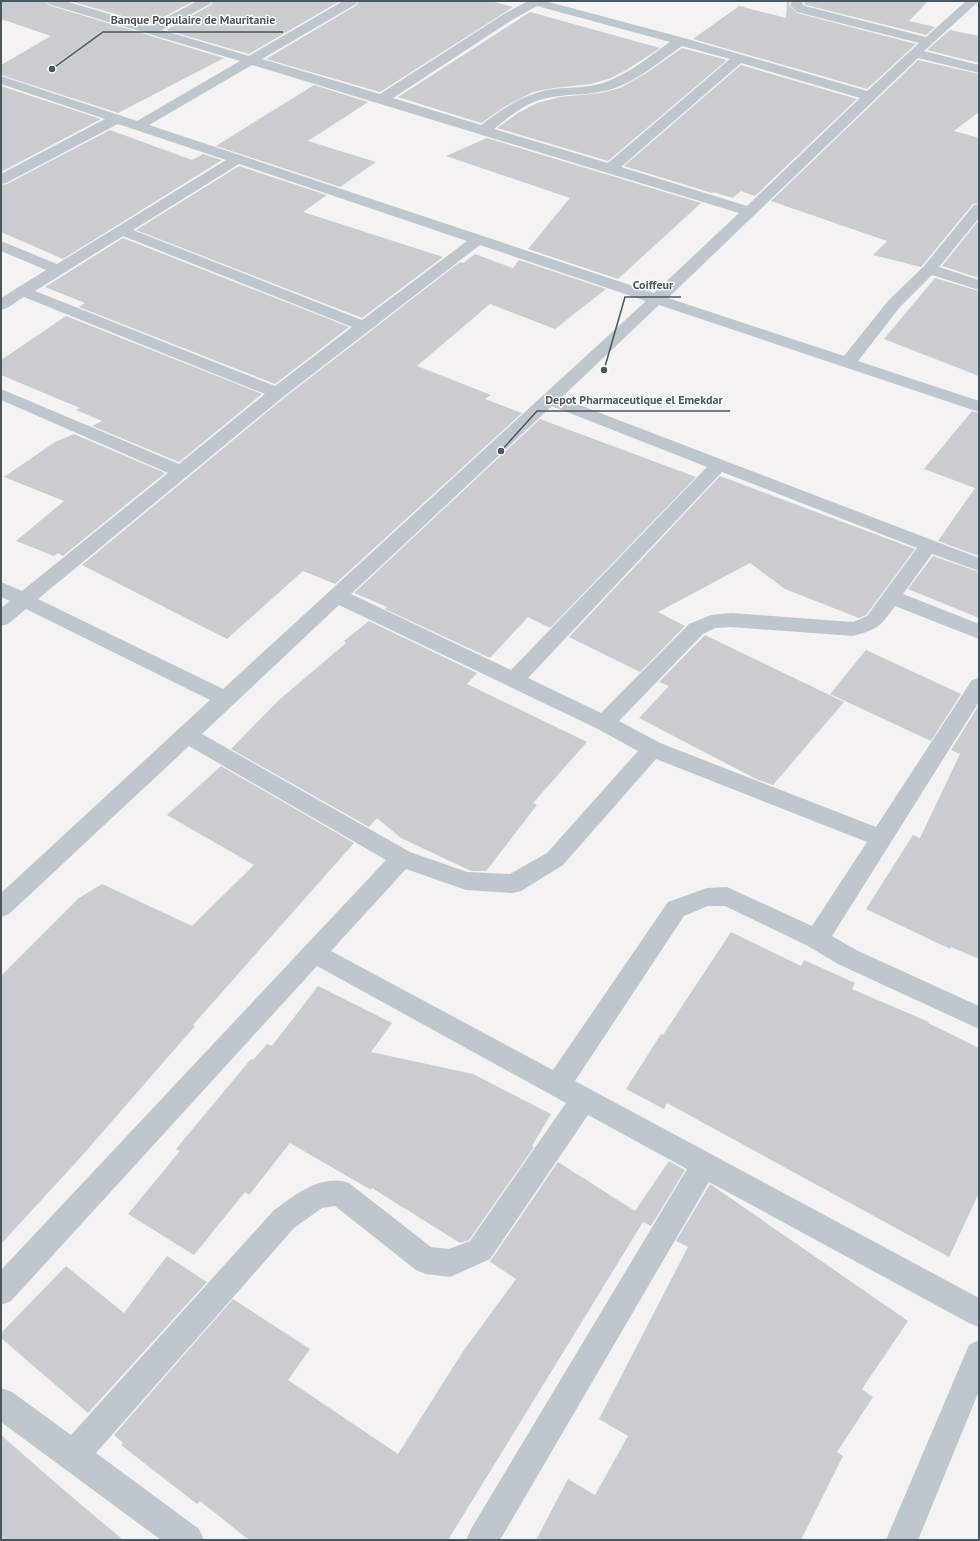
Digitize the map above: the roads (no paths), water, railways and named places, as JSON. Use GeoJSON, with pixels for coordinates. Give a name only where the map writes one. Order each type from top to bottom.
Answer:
{"type":"FeatureCollection","features":[{"type":"Feature","properties":{"kind":"street"},"geometry":{"type":"LineString","coordinates":[[52,1],[249,61],[382,99],[749,211]]}},
{"type":"Feature","properties":{"kind":"street"},"geometry":{"type":"LineString","coordinates":[[150,31],[206,1]]}},
{"type":"Feature","properties":{"kind":"street"},"geometry":{"type":"LineString","coordinates":[[138,126],[352,1]]}},
{"type":"Feature","properties":{"kind":"street"},"geometry":{"type":"LineString","coordinates":[[798,1],[796,5],[801,9],[928,41]]}},
{"type":"Feature","properties":{"kind":"street"},"geometry":{"type":"LineString","coordinates":[[1,907],[657,299],[869,96],[973,1]]}},
{"type":"Feature","properties":{"kind":"street"},"geometry":{"type":"LineString","coordinates":[[382,99],[508,17],[536,2],[869,96]]}},
{"type":"Feature","properties":{"kind":"street"},"geometry":{"type":"LineString","coordinates":[[483,130],[515,107],[537,96],[598,88],[618,82],[680,42]]}},
{"type":"Feature","properties":{"kind":"street"},"geometry":{"type":"LineString","coordinates":[[915,53],[979,69]]}},
{"type":"Feature","properties":{"kind":"street"},"geometry":{"type":"LineString","coordinates":[[610,169],[738,60]]}},
{"type":"Feature","properties":{"kind":"street"},"geometry":{"type":"LineString","coordinates":[[1,80],[979,407]]}},
{"type":"Feature","properties":{"kind":"street"},"geometry":{"type":"LineString","coordinates":[[1,180],[116,119]]}},
{"type":"Feature","properties":{"kind":"street"},"geometry":{"type":"LineString","coordinates":[[1,305],[58,268],[237,160]]}},
{"type":"Feature","properties":{"kind":"street"},"geometry":{"type":"LineString","coordinates":[[848,363],[894,304],[928,269],[978,212]]}},
{"type":"Feature","properties":{"kind":"street"},"geometry":{"type":"LineString","coordinates":[[120,230],[363,326]]}},
{"type":"Feature","properties":{"kind":"street"},"geometry":{"type":"LineString","coordinates":[[1,619],[277,393],[477,240]]}},
{"type":"Feature","properties":{"kind":"street"},"geometry":{"type":"LineString","coordinates":[[1,246],[58,268]]}},
{"type":"Feature","properties":{"kind":"street"},"geometry":{"type":"LineString","coordinates":[[928,269],[979,285]]}},
{"type":"Feature","properties":{"kind":"street"},"geometry":{"type":"LineString","coordinates":[[22,291],[277,393]]}},
{"type":"Feature","properties":{"kind":"street"},"geometry":{"type":"LineString","coordinates":[[1,394],[182,472]]}},
{"type":"Feature","properties":{"kind":"street"},"geometry":{"type":"LineString","coordinates":[[548,399],[718,466],[979,565]]}},
{"type":"Feature","properties":{"kind":"street"},"geometry":{"type":"LineString","coordinates":[[514,680],[718,466]]}},
{"type":"Feature","properties":{"kind":"street"},"geometry":{"type":"LineString","coordinates":[[604,723],[696,629],[711,622],[731,620],[853,629],[865,626],[874,621],[928,546]]}},
{"type":"Feature","properties":{"kind":"street"},"geometry":{"type":"LineString","coordinates":[[1,590],[226,699]]}},
{"type":"Feature","properties":{"kind":"street"},"geometry":{"type":"LineString","coordinates":[[337,596],[604,723],[652,748],[880,838]]}},
{"type":"Feature","properties":{"kind":"street"},"geometry":{"type":"LineString","coordinates":[[891,597],[979,632]]}},
{"type":"Feature","properties":{"kind":"street"},"geometry":{"type":"LineString","coordinates":[[817,939],[979,685]]}},
{"type":"Feature","properties":{"kind":"street"},"geometry":{"type":"LineString","coordinates":[[186,735],[402,858],[466,881],[513,884],[555,859],[652,748]]}},
{"type":"Feature","properties":{"kind":"street"},"geometry":{"type":"LineString","coordinates":[[1,1291],[402,858]]}},
{"type":"Feature","properties":{"kind":"street"},"geometry":{"type":"LineString","coordinates":[[557,1086],[676,909],[707,897],[727,896],[817,939],[847,957],[979,1018]]}},
{"type":"Feature","properties":{"kind":"street"},"geometry":{"type":"LineString","coordinates":[[314,953],[557,1086],[979,1313]]}},
{"type":"Feature","properties":{"kind":"street"},"geometry":{"type":"LineString","coordinates":[[73,1456],[284,1219],[316,1197],[339,1192],[401,1242],[426,1260],[450,1263],[480,1250],[584,1100]]}},
{"type":"Feature","properties":{"kind":"street"},"geometry":{"type":"LineString","coordinates":[[482,1540],[704,1165]]}},
{"type":"Feature","properties":{"kind":"street"},"geometry":{"type":"LineString","coordinates":[[902,1540],[979,1355]]}},
{"type":"Feature","properties":{"kind":"street"},"geometry":{"type":"LineString","coordinates":[[1,1403],[188,1540]]}},
{"type":"Feature","properties":{"kind":"place","name":"Banque Populaire de Mauritanie"},"geometry":{"type":"Point","coordinates":[52,69]}},
{"type":"Feature","properties":{"kind":"place","name":"Coiffeur"},"geometry":{"type":"Point","coordinates":[604,370]}},
{"type":"Feature","properties":{"kind":"place","name":"Depot Pharmaceutique el Emekdar"},"geometry":{"type":"Point","coordinates":[501,451]}}]}
